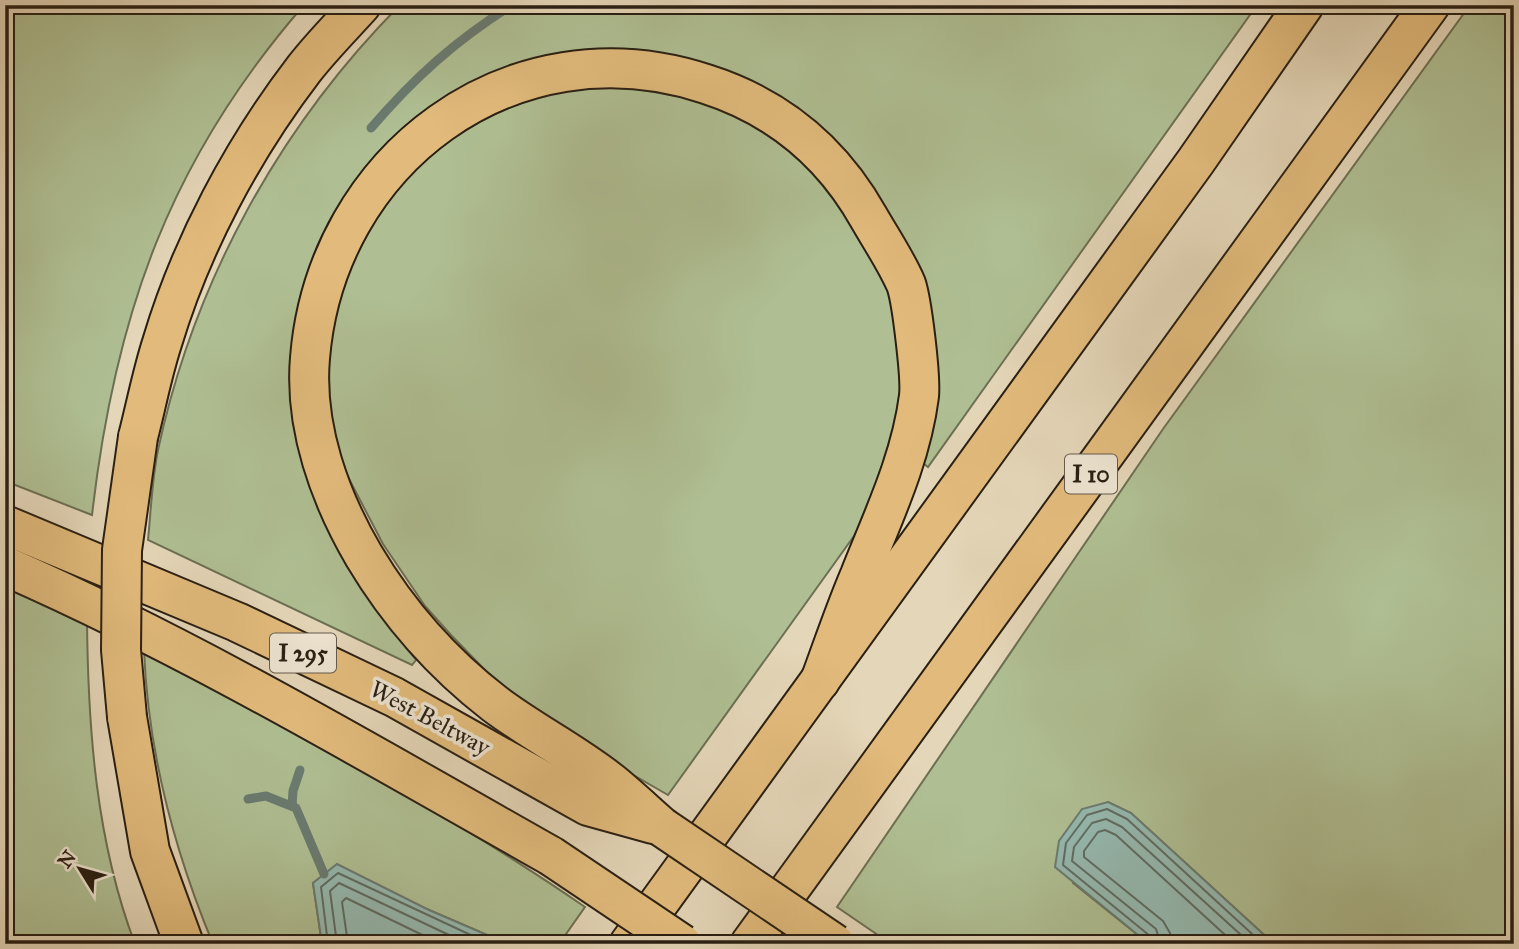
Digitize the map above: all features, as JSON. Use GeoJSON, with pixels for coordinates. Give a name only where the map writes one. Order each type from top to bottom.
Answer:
{"type":"FeatureCollection","features":[{"type":"Feature","properties":{"kind":"highway"},"geometry":{"type":"LineString","coordinates":[[184,944],[150,851],[127,717],[121,650],[122,550],[138,437],[162,342],[199,246],[221,199],[274,110],[305,68],[360,5]]}},
{"type":"Feature","properties":{"kind":"highway"},"geometry":{"type":"LineString","coordinates":[[629,944],[1196,161],[1304,5]]}},
{"type":"Feature","properties":{"kind":"highway","name":"I 10"},"geometry":{"type":"LineString","coordinates":[[750,944],[1430,5]]}},
{"type":"Feature","properties":{"kind":"highway"},"geometry":{"type":"LineString","coordinates":[[820,681],[902,474],[919,393],[908,287],[856,195],[830,159],[800,132],[768,110],[731,92],[678,75],[633,68],[586,69],[547,75],[468,105],[424,133],[394,162],[363,201],[336,251],[320,299],[309,360],[320,459],[364,556],[416,630],[450,666],[599,793],[662,827],[835,944]]}},
{"type":"Feature","properties":{"kind":"highway","name":"West Beltway"},"geometry":{"type":"LineString","coordinates":[[5,525],[237,622],[599,793]]}},
{"type":"Feature","properties":{"kind":"highway"},"geometry":{"type":"LineString","coordinates":[[5,566],[62,591],[297,713],[551,856],[682,944]]}},
{"type":"Feature","properties":{"kind":"green space"},"geometry":{"type":"Polygon","coordinates":[[[5,5],[304,5],[257,63],[218,121],[184,181],[156,242],[134,306],[116,372],[102,442],[92,515],[5,481],[5,5]]]}},
{"type":"Feature","properties":{"kind":"green space"},"geometry":{"type":"Polygon","coordinates":[[[400,5],[1257,5],[928,467],[919,460],[910,255],[879,198],[755,86],[472,85],[301,310],[379,613],[416,660],[412,665],[148,540],[158,450],[194,327],[218,268],[247,210],[316,102],[356,52],[400,5]]]}},
{"type":"Feature","properties":{"kind":"green space"},"geometry":{"type":"Polygon","coordinates":[[[1470,5],[1514,5],[1514,944],[1274,944],[1131,813],[1108,802],[1073,883],[1149,944],[891,944],[837,907],[1163,429],[1470,5]]]}},
{"type":"Feature","properties":{"kind":"green space"},"geometry":{"type":"Polygon","coordinates":[[[616,85],[719,104],[810,160],[884,274],[900,332],[900,393],[895,426],[875,495],[854,536],[668,795],[557,731],[486,671],[451,635],[425,606],[383,544],[347,475],[330,423],[325,349],[354,243],[407,172],[476,120],[553,91],[616,85]]]}},
{"type":"Feature","properties":{"kind":"green space"},"geometry":{"type":"Polygon","coordinates":[[[5,583],[87,620],[92,743],[103,825],[111,865],[135,944],[5,944],[5,583]]]}},
{"type":"Feature","properties":{"kind":"green space"},"geometry":{"type":"Polygon","coordinates":[[[144,650],[424,805],[585,907],[559,944],[508,944],[429,910],[313,883],[322,944],[213,944],[186,873],[165,800],[151,726],[144,650]]]}},
{"type":"Feature","properties":{"kind":"water"},"geometry":{"type":"Polygon","coordinates":[[[1108,802],[1131,813],[1274,944],[1149,944],[1055,867],[1059,841],[1082,809],[1108,802]]]}},
{"type":"Feature","properties":{"kind":"water"},"geometry":{"type":"Polygon","coordinates":[[[337,864],[429,910],[508,944],[322,944],[313,883],[337,864]]]}},
{"type":"Feature","properties":{"kind":"waterway"},"geometry":{"type":"LineString","coordinates":[[371,128],[437,61],[472,32],[512,5]]}},
{"type":"Feature","properties":{"kind":"waterway"},"geometry":{"type":"LineString","coordinates":[[292,806],[293,791],[300,770]]}},
{"type":"Feature","properties":{"kind":"waterway"},"geometry":{"type":"LineString","coordinates":[[248,799],[266,796],[296,808],[324,874]]}}]}
